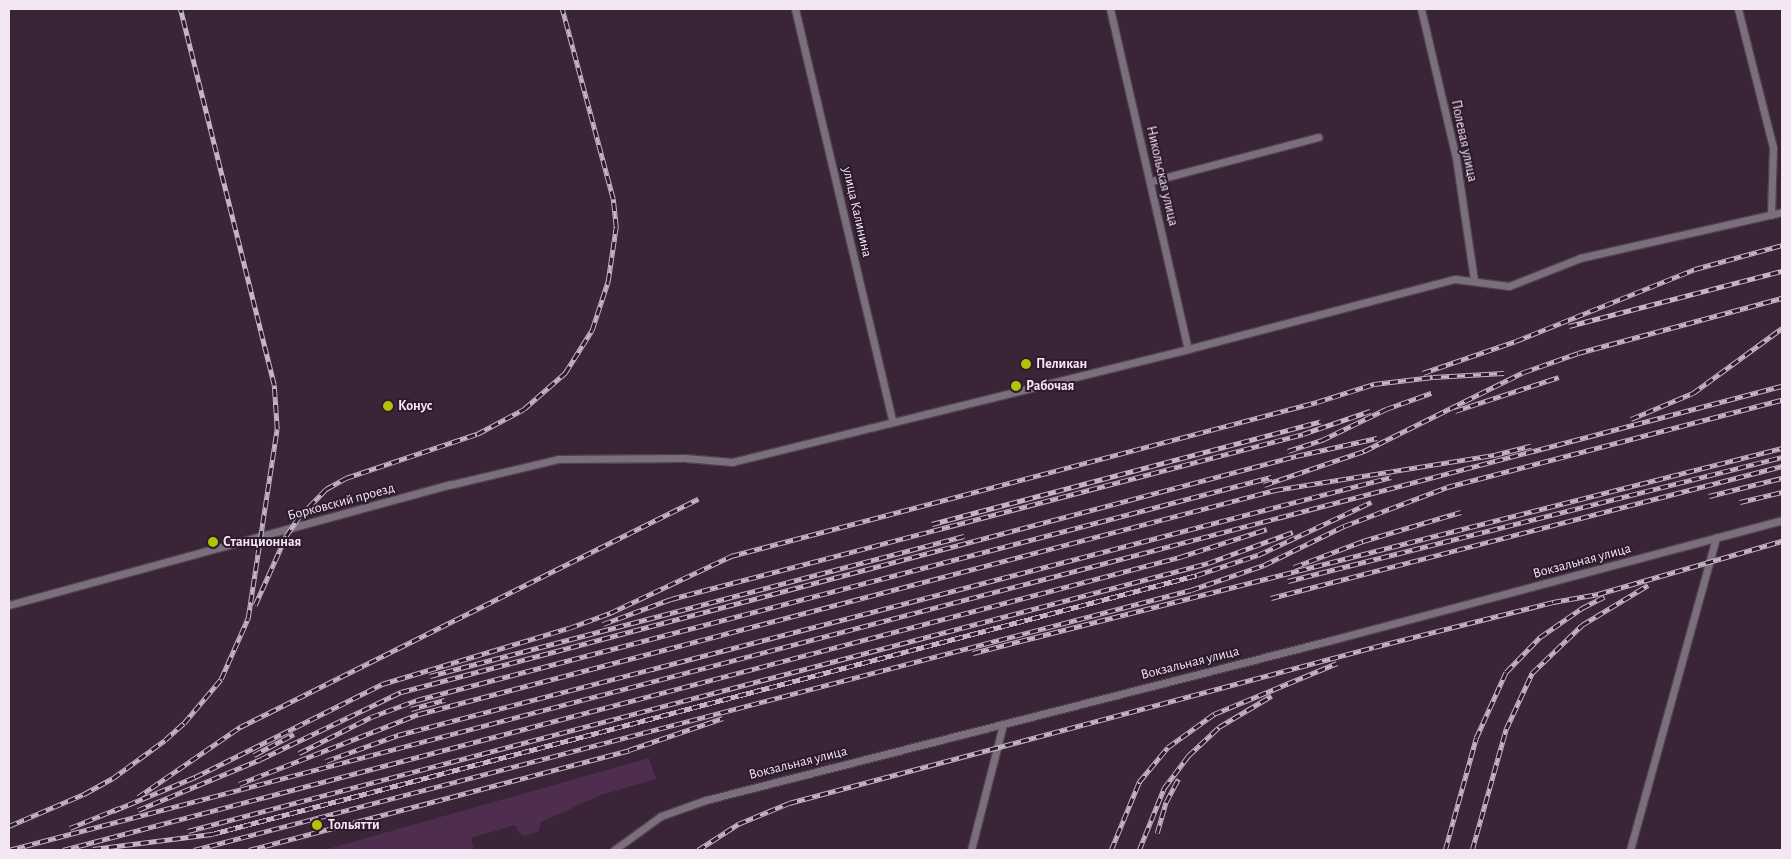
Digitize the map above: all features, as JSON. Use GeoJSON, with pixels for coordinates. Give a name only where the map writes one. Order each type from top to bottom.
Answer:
{"type":"FeatureCollection","features":[{"type":"Feature","properties":{"kind":"street","name":"улица Калинина"},"geometry":{"type":"LineString","coordinates":[[795,9],[893,422]]}},
{"type":"Feature","properties":{"kind":"street","name":"Никольская улица"},"geometry":{"type":"LineString","coordinates":[[1110,9],[1152,181],[1188,350]]}},
{"type":"Feature","properties":{"kind":"street","name":"Полевая улица"},"geometry":{"type":"LineString","coordinates":[[1421,9],[1456,158],[1474,280]]}},
{"type":"Feature","properties":{"kind":"street"},"geometry":{"type":"LineString","coordinates":[[1738,9],[1773,147],[1771,215]]}},
{"type":"Feature","properties":{"kind":"street"},"geometry":{"type":"LineString","coordinates":[[1152,181],[1318,137]]}},
{"type":"Feature","properties":{"kind":"street"},"geometry":{"type":"LineString","coordinates":[[893,422],[1188,350],[1454,279],[1474,280],[1509,286],[1580,258],[1782,212]]}},
{"type":"Feature","properties":{"kind":"street","name":"Борковский проезд"},"geometry":{"type":"LineString","coordinates":[[9,605],[440,488],[558,459],[685,458],[732,462],[893,422]]}},
{"type":"Feature","properties":{"kind":"street","name":"Вокзальная улица"},"geometry":{"type":"LineString","coordinates":[[614,850],[644,826],[682,807],[1782,520]]}},
{"type":"Feature","properties":{"kind":"street"},"geometry":{"type":"LineString","coordinates":[[1630,850],[1716,538]]}},
{"type":"Feature","properties":{"kind":"street"},"geometry":{"type":"LineString","coordinates":[[970,850],[1003,724]]}},
{"type":"Feature","properties":{"kind":"shaded area"},"geometry":{"type":"Polygon","coordinates":[[[649,758],[656,779],[601,795],[541,822],[539,831],[525,836],[519,833],[515,825],[471,838],[474,850],[324,850],[649,758]]]}},
{"type":"Feature","properties":{"kind":"railway"},"geometry":{"type":"LineString","coordinates":[[9,826],[84,794],[113,778],[165,740],[184,723],[221,679],[248,618],[277,429],[274,385],[180,9]]}},
{"type":"Feature","properties":{"kind":"railway"},"geometry":{"type":"LineString","coordinates":[[255,605],[286,536],[298,518],[326,489],[346,478],[477,434],[524,409],[565,373],[592,330],[608,281],[616,227],[613,199],[562,9]]}},
{"type":"Feature","properties":{"kind":"railway"},"geometry":{"type":"LineString","coordinates":[[1423,373],[1516,341],[1695,269],[1782,245]]}},
{"type":"Feature","properties":{"kind":"railway"},"geometry":{"type":"LineString","coordinates":[[1569,326],[1782,271]]}},
{"type":"Feature","properties":{"kind":"railway"},"geometry":{"type":"LineString","coordinates":[[1264,485],[1364,451],[1524,372],[1578,353],[1782,298]]}},
{"type":"Feature","properties":{"kind":"railway"},"geometry":{"type":"LineString","coordinates":[[1631,419],[1693,393],[1782,328]]}},
{"type":"Feature","properties":{"kind":"railway"},"geometry":{"type":"LineString","coordinates":[[113,811],[195,777],[382,684],[569,628],[610,613],[731,556],[1317,402],[1374,384],[1433,377],[1504,373]]}},
{"type":"Feature","properties":{"kind":"railway"},"geometry":{"type":"LineString","coordinates":[[1455,411],[1559,377]]}},
{"type":"Feature","properties":{"kind":"railway"},"geometry":{"type":"LineString","coordinates":[[9,850],[1782,386]]}},
{"type":"Feature","properties":{"kind":"railway"},"geometry":{"type":"LineString","coordinates":[[1288,451],[1322,440],[1386,409],[1431,393]]}},
{"type":"Feature","properties":{"kind":"railway"},"geometry":{"type":"LineString","coordinates":[[194,850],[1191,590],[1264,565],[1344,526],[1447,487],[1782,400]]}},
{"type":"Feature","properties":{"kind":"railway"},"geometry":{"type":"LineString","coordinates":[[603,624],[671,599],[1303,434],[1370,411]]}},
{"type":"Feature","properties":{"kind":"railway"},"geometry":{"type":"LineString","coordinates":[[932,524],[1321,421]]}},
{"type":"Feature","properties":{"kind":"railway"},"geometry":{"type":"LineString","coordinates":[[138,810],[261,759],[401,692],[1296,456],[1377,438]]}},
{"type":"Feature","properties":{"kind":"railway"},"geometry":{"type":"LineString","coordinates":[[239,784],[419,714],[1275,490],[1494,455],[1531,446]]}},
{"type":"Feature","properties":{"kind":"railway"},"geometry":{"type":"LineString","coordinates":[[973,653],[1782,448]]}},
{"type":"Feature","properties":{"kind":"railway"},"geometry":{"type":"LineString","coordinates":[[1288,581],[1782,457]]}},
{"type":"Feature","properties":{"kind":"railway"},"geometry":{"type":"LineString","coordinates":[[1271,598],[1782,466]]}},
{"type":"Feature","properties":{"kind":"railway"},"geometry":{"type":"LineString","coordinates":[[299,753],[371,717],[417,700],[1271,477]]}},
{"type":"Feature","properties":{"kind":"railway"},"geometry":{"type":"LineString","coordinates":[[326,761],[398,735],[1391,477]]}},
{"type":"Feature","properties":{"kind":"railway"},"geometry":{"type":"LineString","coordinates":[[1709,496],[1782,478]]}},
{"type":"Feature","properties":{"kind":"railway"},"geometry":{"type":"LineString","coordinates":[[1740,502],[1782,492]]}},
{"type":"Feature","properties":{"kind":"railway"},"geometry":{"type":"LineString","coordinates":[[138,797],[240,727],[698,499]]}},
{"type":"Feature","properties":{"kind":"railway"},"geometry":{"type":"LineString","coordinates":[[93,849],[212,834],[1197,575],[1258,555],[1371,502]]}},
{"type":"Feature","properties":{"kind":"railway"},"geometry":{"type":"LineString","coordinates":[[1294,567],[1363,541],[1461,512]]}},
{"type":"Feature","properties":{"kind":"railway"},"geometry":{"type":"LineString","coordinates":[[63,850],[1180,557],[1267,529]]}},
{"type":"Feature","properties":{"kind":"railway"},"geometry":{"type":"LineString","coordinates":[[188,831],[1208,563],[1293,532]]}},
{"type":"Feature","properties":{"kind":"railway"},"geometry":{"type":"LineString","coordinates":[[430,676],[964,536]]}},
{"type":"Feature","properties":{"kind":"railway"},"geometry":{"type":"LineString","coordinates":[[698,850],[738,824],[789,803],[1374,647],[1553,602],[1598,594],[1782,541]]}},
{"type":"Feature","properties":{"kind":"railway"},"geometry":{"type":"LineString","coordinates":[[1472,850],[1506,729],[1532,673],[1582,625],[1648,585]]}},
{"type":"Feature","properties":{"kind":"railway"},"geometry":{"type":"LineString","coordinates":[[1445,850],[1476,738],[1506,672],[1540,637],[1582,608],[1604,597]]}},
{"type":"Feature","properties":{"kind":"railway"},"geometry":{"type":"LineString","coordinates":[[1111,850],[1139,782],[1168,747],[1214,714],[1337,663]]}},
{"type":"Feature","properties":{"kind":"railway"},"geometry":{"type":"LineString","coordinates":[[1139,850],[1164,788],[1188,756],[1219,727],[1271,696]]}},
{"type":"Feature","properties":{"kind":"railway"},"geometry":{"type":"LineString","coordinates":[[411,709],[445,700]]}},
{"type":"Feature","properties":{"kind":"railway"},"geometry":{"type":"LineString","coordinates":[[249,850],[629,750],[723,718]]}},
{"type":"Feature","properties":{"kind":"railway"},"geometry":{"type":"LineString","coordinates":[[254,755],[294,734]]}},
{"type":"Feature","properties":{"kind":"railway"},"geometry":{"type":"LineString","coordinates":[[1157,833],[1166,802],[1178,779]]}},
{"type":"Feature","properties":{"kind":"railway"},"geometry":{"type":"LineString","coordinates":[[70,828],[119,808]]}},
{"type":"Feature","properties":{"kind":"place","name":"Пеликан"},"geometry":{"type":"Point","coordinates":[1026,364]}},
{"type":"Feature","properties":{"kind":"place","name":"Рабочая"},"geometry":{"type":"Point","coordinates":[1016,386]}},
{"type":"Feature","properties":{"kind":"place","name":"Конус"},"geometry":{"type":"Point","coordinates":[388,406]}},
{"type":"Feature","properties":{"kind":"place","name":"Станционная"},"geometry":{"type":"Point","coordinates":[213,542]}},
{"type":"Feature","properties":{"kind":"place","name":"Тольятти"},"geometry":{"type":"Point","coordinates":[317,825]}}]}
